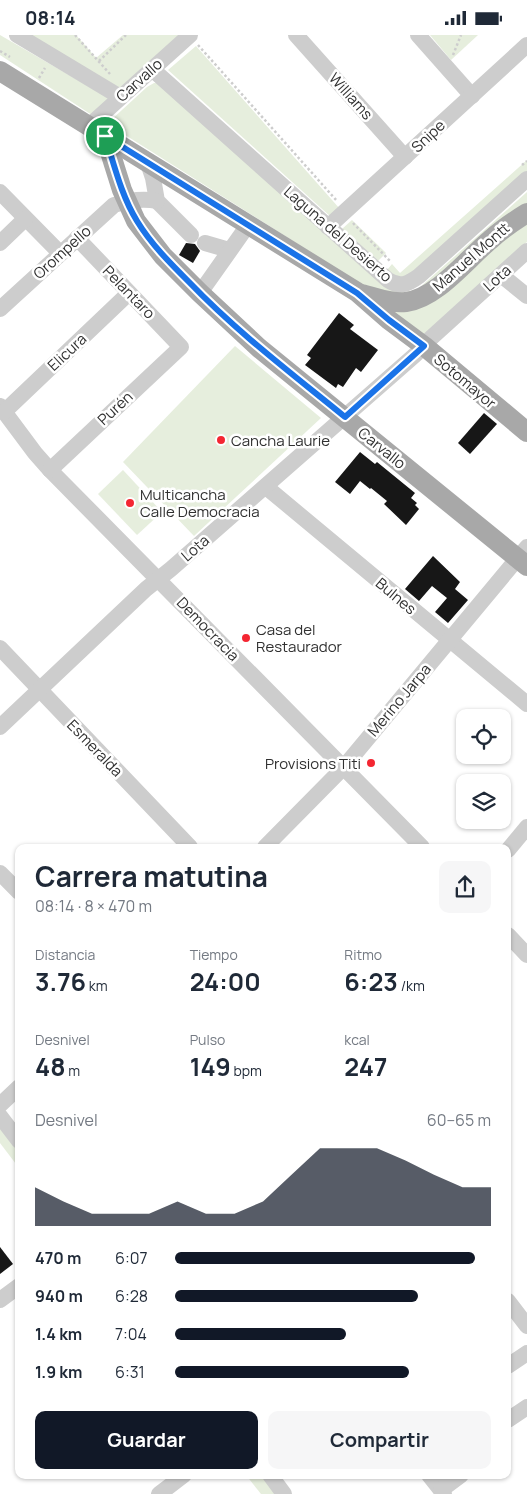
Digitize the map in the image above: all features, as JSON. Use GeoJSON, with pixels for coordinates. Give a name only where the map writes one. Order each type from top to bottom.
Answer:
{"type":"FeatureCollection","features":[{"type":"Feature","properties":{"kind":"main road","name":"Sotomayor"},"geometry":{"type":"LineString","coordinates":[[8,66],[31,90],[357,293],[527,432]]}},
{"type":"Feature","properties":{"kind":"main road","name":"Carvallo"},"geometry":{"type":"LineString","coordinates":[[97,131],[136,221],[153,243],[200,293],[259,348],[524,557]]}},
{"type":"Feature","properties":{"kind":"main road","name":"Manuel Montt"},"geometry":{"type":"LineString","coordinates":[[357,293],[392,301],[407,302],[422,297],[439,285],[501,231],[527,213]]}},
{"type":"Feature","properties":{"kind":"street"},"geometry":{"type":"LineString","coordinates":[[17,35],[119,96],[124,94]]}},
{"type":"Feature","properties":{"kind":"street","name":"Carvallo"},"geometry":{"type":"LineString","coordinates":[[97,131],[124,94],[190,35]]}},
{"type":"Feature","properties":{"kind":"street","name":"Williams"},"geometry":{"type":"LineString","coordinates":[[296,35],[405,157]]}},
{"type":"Feature","properties":{"kind":"street"},"geometry":{"type":"LineString","coordinates":[[418,35],[472,96]]}},
{"type":"Feature","properties":{"kind":"street","name":"Snipe"},"geometry":{"type":"LineString","coordinates":[[328,227],[527,45]]}},
{"type":"Feature","properties":{"kind":"street","name":"Laguna del Desierto"},"geometry":{"type":"LineString","coordinates":[[152,69],[328,227],[395,284],[404,285],[419,276],[527,179]]}},
{"type":"Feature","properties":{"kind":"street"},"geometry":{"type":"LineString","coordinates":[[148,163],[157,201]]}},
{"type":"Feature","properties":{"kind":"street"},"geometry":{"type":"LineString","coordinates":[[0,192],[60,253]]}},
{"type":"Feature","properties":{"kind":"street"},"geometry":{"type":"LineString","coordinates":[[126,201],[146,198],[157,201],[198,239],[229,250]]}},
{"type":"Feature","properties":{"kind":"street","name":"Orompello"},"geometry":{"type":"LineString","coordinates":[[0,309],[114,205],[126,201]]}},
{"type":"Feature","properties":{"kind":"street"},"geometry":{"type":"LineString","coordinates":[[0,243],[25,219]]}},
{"type":"Feature","properties":{"kind":"street"},"geometry":{"type":"LineString","coordinates":[[200,293],[248,225]]}},
{"type":"Feature","properties":{"kind":"street","name":"Pelantaro"},"geometry":{"type":"LineString","coordinates":[[77,238],[181,347]]}},
{"type":"Feature","properties":{"kind":"street","name":"Lota"},"geometry":{"type":"LineString","coordinates":[[0,727],[146,589],[345,417],[527,251]]}},
{"type":"Feature","properties":{"kind":"street"},"geometry":{"type":"LineString","coordinates":[[501,275],[527,296]]}},
{"type":"Feature","properties":{"kind":"street","name":"Elicura"},"geometry":{"type":"LineString","coordinates":[[2,409],[130,293]]}},
{"type":"Feature","properties":{"kind":"street","name":"Purén"},"geometry":{"type":"LineString","coordinates":[[50,470],[181,347]]}},
{"type":"Feature","properties":{"kind":"street","name":"Democracia"},"geometry":{"type":"LineString","coordinates":[[2,409],[50,470],[419,844]]}},
{"type":"Feature","properties":{"kind":"street","name":"Bulnes"},"geometry":{"type":"LineString","coordinates":[[266,487],[527,704]]}},
{"type":"Feature","properties":{"kind":"street","name":"Merino Jarpa"},"geometry":{"type":"LineString","coordinates":[[268,844],[343,768],[449,641],[524,557]]}},
{"type":"Feature","properties":{"kind":"street","name":"Esmeralda"},"geometry":{"type":"LineString","coordinates":[[0,648],[187,844]]}},
{"type":"Feature","properties":{"kind":"street"},"geometry":{"type":"LineString","coordinates":[[511,847],[525,834]]}},
{"type":"Feature","properties":{"kind":"street"},"geometry":{"type":"LineString","coordinates":[[0,873],[15,888]]}},
{"type":"Feature","properties":{"kind":"street"},"geometry":{"type":"LineString","coordinates":[[511,938],[527,955]]}},
{"type":"Feature","properties":{"kind":"street"},"geometry":{"type":"LineString","coordinates":[[0,1105],[15,1091]]}},
{"type":"Feature","properties":{"kind":"street"},"geometry":{"type":"LineString","coordinates":[[0,1116],[15,1136]]}},
{"type":"Feature","properties":{"kind":"street"},"geometry":{"type":"LineString","coordinates":[[0,1300],[15,1289]]}},
{"type":"Feature","properties":{"kind":"street"},"geometry":{"type":"LineString","coordinates":[[511,1305],[527,1326]]}},
{"type":"Feature","properties":{"kind":"street"},"geometry":{"type":"LineString","coordinates":[[511,1365],[527,1353]]}},
{"type":"Feature","properties":{"kind":"street"},"geometry":{"type":"LineString","coordinates":[[511,1418],[527,1407]]}},
{"type":"Feature","properties":{"kind":"street"},"geometry":{"type":"LineString","coordinates":[[159,1494],[179,1479]]}},
{"type":"Feature","properties":{"kind":"street"},"geometry":{"type":"LineString","coordinates":[[273,1479],[284,1494]]}},
{"type":"Feature","properties":{"kind":"street"},"geometry":{"type":"LineString","coordinates":[[433,1479],[443,1492],[457,1479]]}},
{"type":"Feature","properties":{"kind":"path"},"geometry":{"type":"LineString","coordinates":[[76,35],[124,94]]}},
{"type":"Feature","properties":{"kind":"path"},"geometry":{"type":"LineString","coordinates":[[99,61],[126,35]]}},
{"type":"Feature","properties":{"kind":"path"},"geometry":{"type":"LineString","coordinates":[[190,35],[339,204],[344,213],[395,267]]}},
{"type":"Feature","properties":{"kind":"path"},"geometry":{"type":"LineString","coordinates":[[448,68],[461,35]]}},
{"type":"Feature","properties":{"kind":"path"},"geometry":{"type":"LineString","coordinates":[[0,51],[8,66]]}},
{"type":"Feature","properties":{"kind":"path"},"geometry":{"type":"LineString","coordinates":[[31,90],[53,57]]}},
{"type":"Feature","properties":{"kind":"green space"},"geometry":{"type":"Polygon","coordinates":[[[0,35],[112,100],[98,119],[0,55],[0,35]]]}},
{"type":"Feature","properties":{"kind":"green space"},"geometry":{"type":"Polygon","coordinates":[[[25,35],[76,35],[96,58],[123,35],[179,35],[120,88],[25,35]]]}},
{"type":"Feature","properties":{"kind":"green space"},"geometry":{"type":"Polygon","coordinates":[[[430,35],[478,35],[451,60],[430,35]]]}},
{"type":"Feature","properties":{"kind":"green space"},"geometry":{"type":"Polygon","coordinates":[[[196,46],[340,209],[331,217],[168,70],[196,46]]]}},
{"type":"Feature","properties":{"kind":"green space"},"geometry":{"type":"Polygon","coordinates":[[[158,83],[406,292],[418,289],[527,192],[527,206],[419,293],[412,296],[369,289],[111,126],[110,121],[147,87],[158,83]]]}},
{"type":"Feature","properties":{"kind":"green space"},"geometry":{"type":"Polygon","coordinates":[[[527,160],[527,172],[403,280],[387,270],[392,264],[400,273],[527,160]]]}},
{"type":"Feature","properties":{"kind":"green space"},"geometry":{"type":"Polygon","coordinates":[[[352,220],[386,253],[378,261],[342,229],[352,220]]]}},
{"type":"Feature","properties":{"kind":"green space"},"geometry":{"type":"Polygon","coordinates":[[[527,220],[527,242],[427,333],[422,335],[388,308],[527,220]]]}},
{"type":"Feature","properties":{"kind":"green space","name":"Cancha Laurie"},"geometry":{"type":"Polygon","coordinates":[[[235,346],[321,418],[194,536],[123,462],[235,346]]]}},
{"type":"Feature","properties":{"kind":"green space","name":"Multicancha Calle Democracia"},"geometry":{"type":"Polygon","coordinates":[[[123,470],[162,512],[137,535],[98,494],[123,470]]]}},
{"type":"Feature","properties":{"kind":"green space"},"geometry":{"type":"Polygon","coordinates":[[[0,1128],[15,1147],[15,1163],[0,1143],[0,1128]]]}},
{"type":"Feature","properties":{"kind":"green space"},"geometry":{"type":"Polygon","coordinates":[[[249,1479],[264,1479],[275,1494],[261,1494],[249,1479]]]}},
{"type":"Feature","properties":{"kind":"building"},"geometry":{"type":"Polygon","coordinates":[[[186,243],[195,244],[200,251],[193,263],[179,255],[186,243]]]}},
{"type":"Feature","properties":{"kind":"building"},"geometry":{"type":"Polygon","coordinates":[[[339,313],[354,325],[350,329],[378,350],[361,372],[356,368],[343,387],[338,384],[336,388],[305,365],[311,358],[307,355],[339,313]]]}},
{"type":"Feature","properties":{"kind":"building"},"geometry":{"type":"Polygon","coordinates":[[[484,413],[497,424],[470,454],[458,443],[484,413]]]}},
{"type":"Feature","properties":{"kind":"building"},"geometry":{"type":"Polygon","coordinates":[[[360,452],[375,464],[377,462],[415,493],[411,498],[417,503],[415,505],[419,509],[406,525],[384,504],[387,501],[360,481],[350,494],[335,482],[360,452]]]}},
{"type":"Feature","properties":{"kind":"building"},"geometry":{"type":"Polygon","coordinates":[[[433,556],[460,582],[455,589],[468,600],[448,623],[435,612],[447,598],[432,586],[419,601],[405,589],[433,556]]]}},
{"type":"Feature","properties":{"kind":"building"},"geometry":{"type":"Polygon","coordinates":[[[0,1247],[13,1264],[0,1274],[0,1247]]]}},
{"type":"Feature","properties":{"kind":"place","name":"Cancha Laurie"},"geometry":{"type":"Point","coordinates":[221,440]}},
{"type":"Feature","properties":{"kind":"place","name":"Multicancha Calle Democracia"},"geometry":{"type":"Point","coordinates":[130,503]}},
{"type":"Feature","properties":{"kind":"place","name":"Casa del Restaurador"},"geometry":{"type":"Point","coordinates":[246,638]}},
{"type":"Feature","properties":{"kind":"place","name":"Provisions Titi"},"geometry":{"type":"Point","coordinates":[371,763]}},
{"type":"Feature","properties":{"kind":"route"},"geometry":{"type":"LineString","coordinates":[[105,136],[357,293],[424,346],[345,417],[237,329],[163,256],[136,221],[122,190],[105,136]]}}]}
